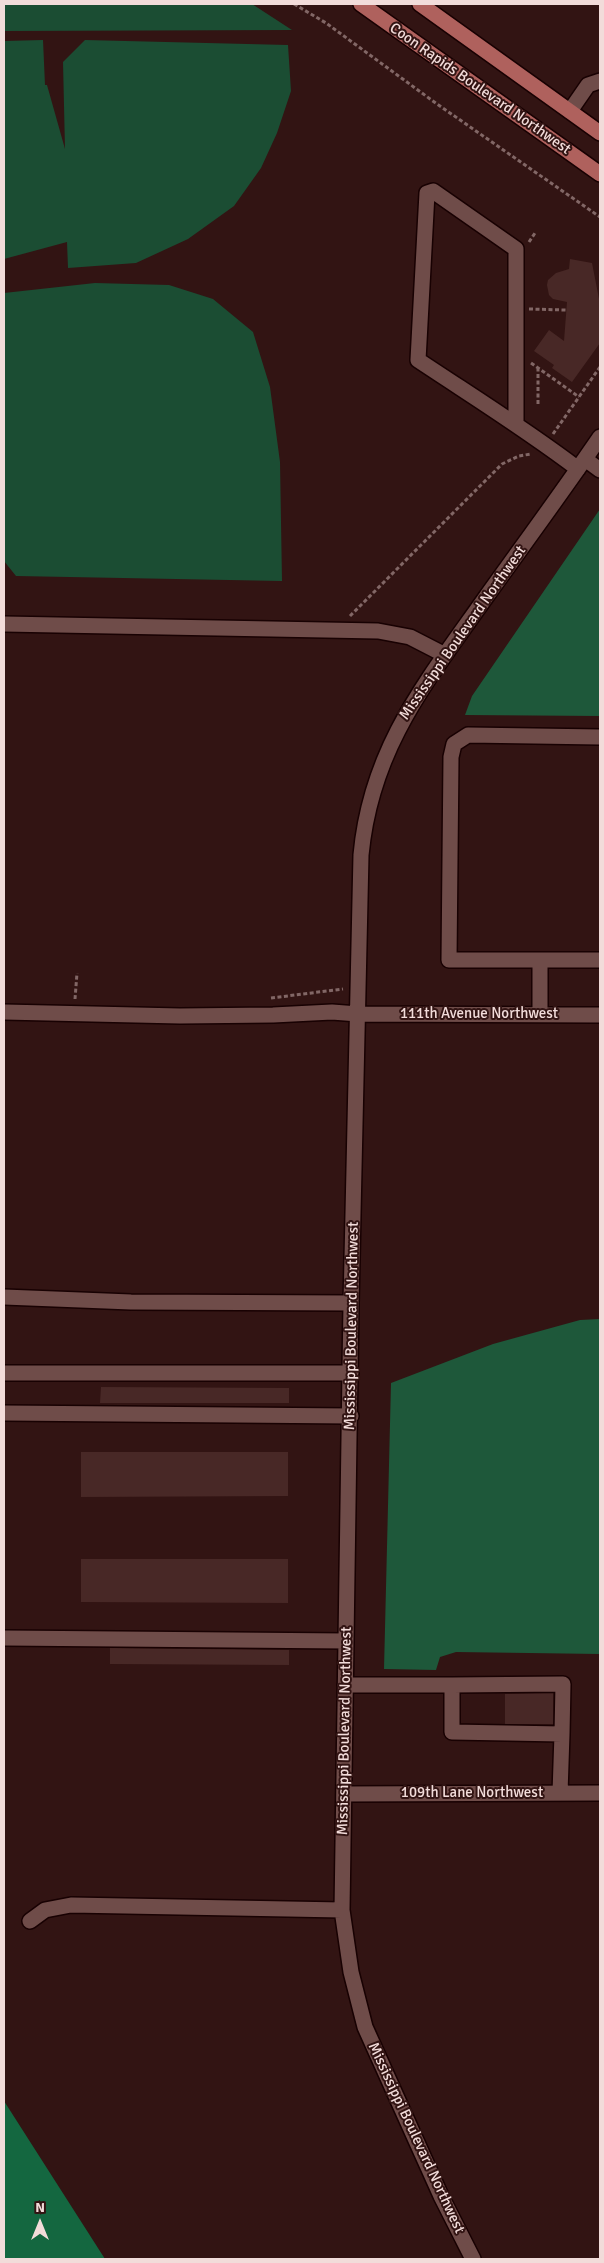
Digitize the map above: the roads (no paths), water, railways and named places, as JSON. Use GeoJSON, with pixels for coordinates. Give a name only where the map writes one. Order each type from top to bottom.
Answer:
{"type":"FeatureCollection","features":[{"type":"Feature","properties":{"kind":"main road","name":"Coon Rapids Boulevard Northwest"},"geometry":{"type":"LineString","coordinates":[[361,4],[600,174]]}},
{"type":"Feature","properties":{"kind":"main road"},"geometry":{"type":"LineString","coordinates":[[420,4],[600,133]]}},
{"type":"Feature","properties":{"kind":"street"},"geometry":{"type":"LineString","coordinates":[[570,111],[588,85],[600,81]]}},
{"type":"Feature","properties":{"kind":"street"},"geometry":{"type":"LineString","coordinates":[[516,425],[516,249],[433,191],[427,193],[418,360],[516,425],[582,464],[600,470]]}},
{"type":"Feature","properties":{"kind":"street","name":"Mississippi Boulevard Northwest"},"geometry":{"type":"LineString","coordinates":[[473,2259],[441,2196],[371,2042],[351,1972],[342,1910],[351,1416],[351,1303],[361,855],[371,796],[394,736],[445,655],[600,437]]}},
{"type":"Feature","properties":{"kind":"street"},"geometry":{"type":"LineString","coordinates":[[4,624],[378,632],[410,637],[445,655]]}},
{"type":"Feature","properties":{"kind":"street"},"geometry":{"type":"LineString","coordinates":[[600,737],[468,736],[454,744],[451,757],[449,960],[600,960]]}},
{"type":"Feature","properties":{"kind":"street"},"geometry":{"type":"LineString","coordinates":[[540,960],[540,1014]]}},
{"type":"Feature","properties":{"kind":"street","name":"111th Avenue Northwest"},"geometry":{"type":"LineString","coordinates":[[4,1012],[189,1016],[332,1012],[358,1014],[600,1014]]}},
{"type":"Feature","properties":{"kind":"street"},"geometry":{"type":"LineString","coordinates":[[4,1297],[131,1302],[351,1303]]}},
{"type":"Feature","properties":{"kind":"street"},"geometry":{"type":"LineString","coordinates":[[4,1373],[351,1373]]}},
{"type":"Feature","properties":{"kind":"street"},"geometry":{"type":"LineString","coordinates":[[4,1413],[351,1416]]}},
{"type":"Feature","properties":{"kind":"street"},"geometry":{"type":"LineString","coordinates":[[4,1638],[346,1641]]}},
{"type":"Feature","properties":{"kind":"street"},"geometry":{"type":"LineString","coordinates":[[346,1685],[563,1684],[560,1793]]}},
{"type":"Feature","properties":{"kind":"street"},"geometry":{"type":"LineString","coordinates":[[452,1685],[452,1732],[562,1734]]}},
{"type":"Feature","properties":{"kind":"street","name":"109th Lane Northwest"},"geometry":{"type":"LineString","coordinates":[[344,1794],[600,1793]]}},
{"type":"Feature","properties":{"kind":"street"},"geometry":{"type":"LineString","coordinates":[[30,1921],[46,1910],[71,1904],[342,1910]]}}]}
